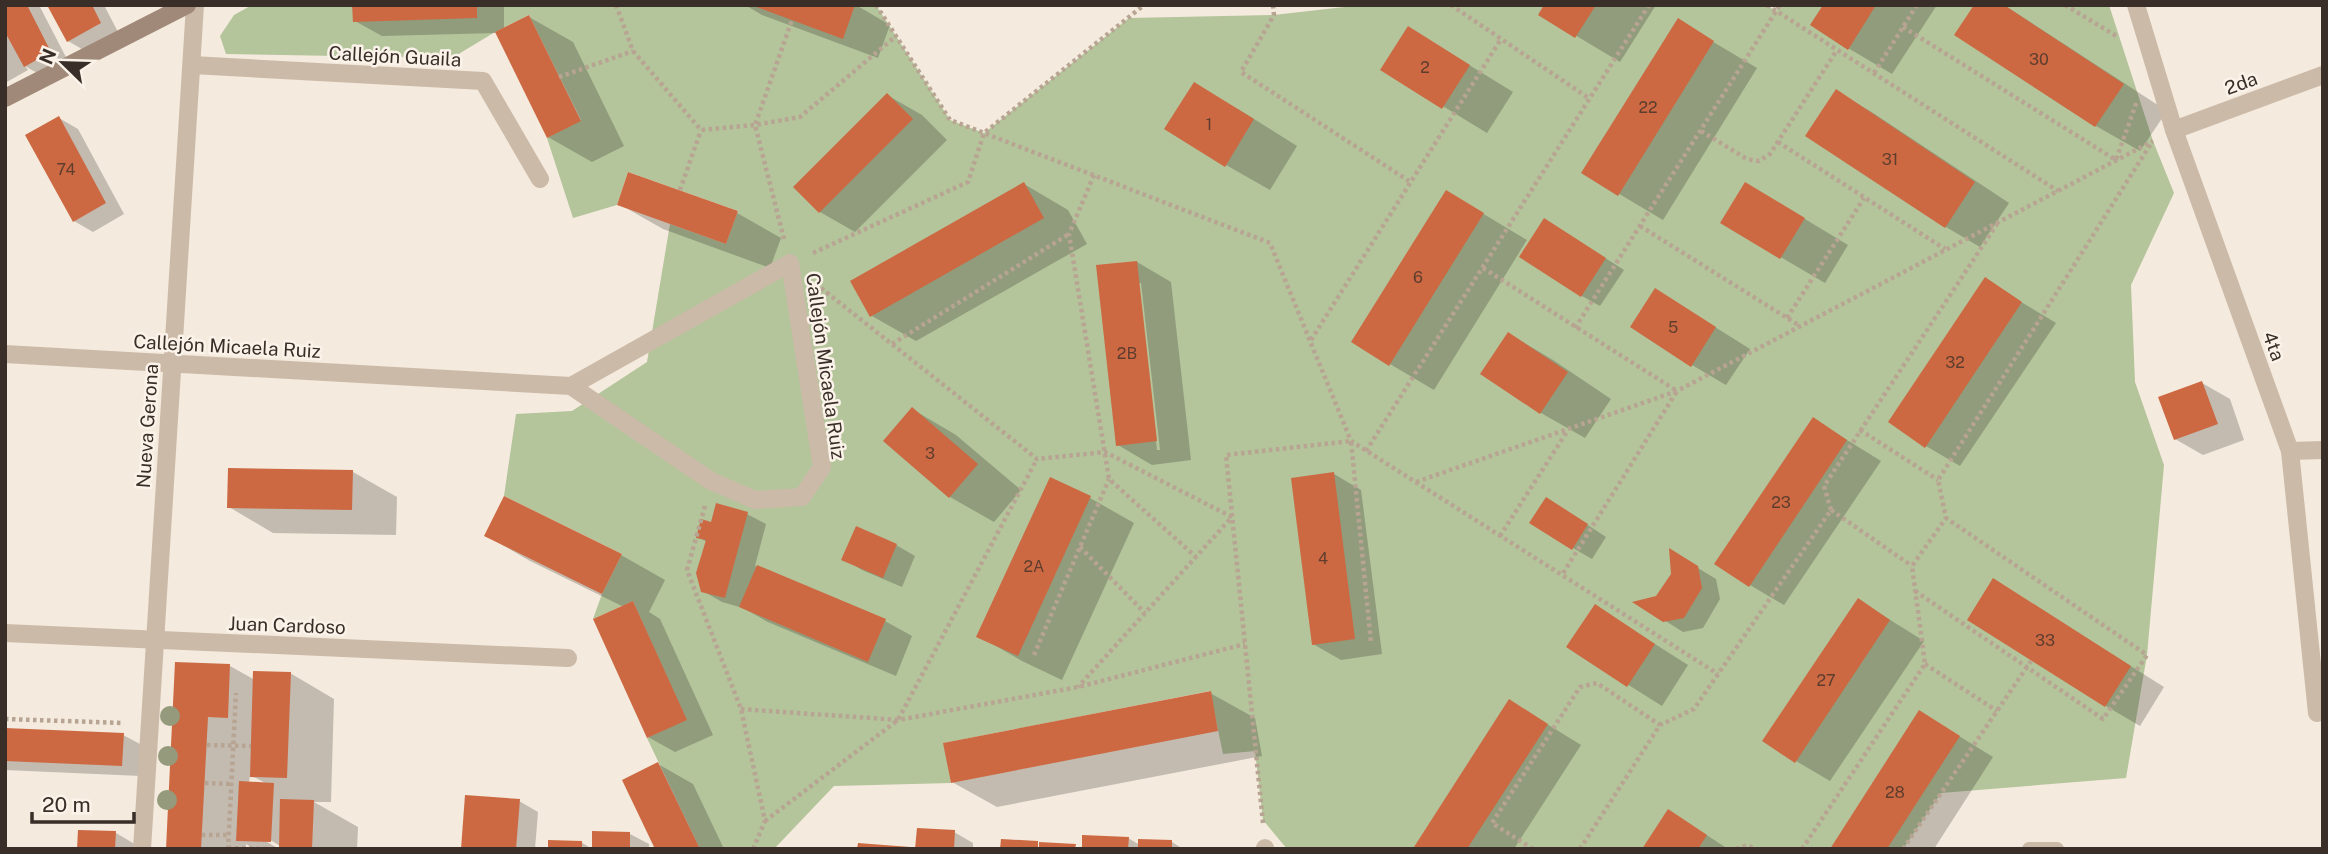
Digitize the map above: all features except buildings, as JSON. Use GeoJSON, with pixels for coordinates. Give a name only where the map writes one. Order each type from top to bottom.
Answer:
{"type":"FeatureCollection","features":[{"type":"Feature","properties":{"kind":"main road"},"geometry":{"type":"LineString","coordinates":[[5,98],[187,5]]}},
{"type":"Feature","properties":{"kind":"street","name":"Nueva Gerona"},"geometry":{"type":"LineString","coordinates":[[142,849],[195,5]]}},
{"type":"Feature","properties":{"kind":"street","name":"4ta"},"geometry":{"type":"LineString","coordinates":[[2136,5],[2174,130],[2290,451],[2319,705]]}},
{"type":"Feature","properties":{"kind":"street","name":"Callejón Guaila"},"geometry":{"type":"LineString","coordinates":[[192,65],[483,81],[540,178]]}},
{"type":"Feature","properties":{"kind":"street","name":"2da"},"geometry":{"type":"LineString","coordinates":[[2174,130],[2323,75]]}},
{"type":"Feature","properties":{"kind":"street","name":"Callejón Micaela Ruiz"},"geometry":{"type":"LineString","coordinates":[[5,354],[572,386],[711,481],[755,500],[802,497],[822,467],[790,263],[572,386]]}},
{"type":"Feature","properties":{"kind":"street"},"geometry":{"type":"LineString","coordinates":[[2290,451],[2323,450]]}},
{"type":"Feature","properties":{"kind":"street","name":"Juan Cardoso"},"geometry":{"type":"LineString","coordinates":[[5,633],[568,657]]}},
{"type":"Feature","properties":{"kind":"lane"},"geometry":{"type":"LineString","coordinates":[[2029,849],[2057,849]]}},
{"type":"Feature","properties":{"kind":"path"},"geometry":{"type":"LineString","coordinates":[[616,5],[633,51],[701,130]]}},
{"type":"Feature","properties":{"kind":"path"},"geometry":{"type":"LineString","coordinates":[[876,5],[950,120],[1270,243],[1351,441],[1371,643]]}},
{"type":"Feature","properties":{"kind":"path"},"geometry":{"type":"LineString","coordinates":[[790,263],[968,182],[984,133],[1144,5]]}},
{"type":"Feature","properties":{"kind":"path"},"geometry":{"type":"LineString","coordinates":[[1273,5],[1274,15],[1241,72],[1409,181]]}},
{"type":"Feature","properties":{"kind":"path"},"geometry":{"type":"LineString","coordinates":[[1451,5],[1590,99]]}},
{"type":"Feature","properties":{"kind":"path"},"geometry":{"type":"LineString","coordinates":[[1366,451],[1649,5]]}},
{"type":"Feature","properties":{"kind":"path"},"geometry":{"type":"LineString","coordinates":[[1767,5],[2058,191]]}},
{"type":"Feature","properties":{"kind":"path"},"geometry":{"type":"LineString","coordinates":[[1575,327],[1780,5]]}},
{"type":"Feature","properties":{"kind":"path"},"geometry":{"type":"LineString","coordinates":[[1874,74],[1917,5]]}},
{"type":"Feature","properties":{"kind":"path"},"geometry":{"type":"LineString","coordinates":[[2065,5],[2152,58],[2116,160]]}},
{"type":"Feature","properties":{"kind":"path"},"geometry":{"type":"LineString","coordinates":[[792,20],[755,125],[790,263],[1037,459],[1105,452],[1232,517]]}},
{"type":"Feature","properties":{"kind":"path"},"geometry":{"type":"LineString","coordinates":[[1903,27],[2116,160]]}},
{"type":"Feature","properties":{"kind":"path"},"geometry":{"type":"LineString","coordinates":[[701,130],[800,117],[896,36]]}},
{"type":"Feature","properties":{"kind":"path"},"geometry":{"type":"LineString","coordinates":[[1310,341],[1501,39]]}},
{"type":"Feature","properties":{"kind":"path"},"geometry":{"type":"LineString","coordinates":[[1701,131],[1747,159],[1759,160],[1770,154],[1837,50]]}},
{"type":"Feature","properties":{"kind":"path"},"geometry":{"type":"LineString","coordinates":[[559,77],[633,51]]}},
{"type":"Feature","properties":{"kind":"path"},"geometry":{"type":"LineString","coordinates":[[680,190],[701,130]]}},
{"type":"Feature","properties":{"kind":"path"},"geometry":{"type":"LineString","coordinates":[[1416,482],[1677,391],[2174,130]]}},
{"type":"Feature","properties":{"kind":"path"},"geometry":{"type":"LineString","coordinates":[[1915,591],[2103,719],[2147,655],[1946,519],[1938,480],[2153,141]]}},
{"type":"Feature","properties":{"kind":"path"},"geometry":{"type":"LineString","coordinates":[[1778,142],[1946,250]]}},
{"type":"Feature","properties":{"kind":"path"},"geometry":{"type":"LineString","coordinates":[[1034,655],[1110,479],[1069,234],[1094,176]]}},
{"type":"Feature","properties":{"kind":"path"},"geometry":{"type":"LineString","coordinates":[[1787,318],[1864,198]]}},
{"type":"Feature","properties":{"kind":"path"},"geometry":{"type":"LineString","coordinates":[[1912,566],[1831,510],[1824,486],[1998,223]]}},
{"type":"Feature","properties":{"kind":"path"},"geometry":{"type":"LineString","coordinates":[[1640,226],[1800,326]]}},
{"type":"Feature","properties":{"kind":"path"},"geometry":{"type":"LineString","coordinates":[[892,344],[1069,234]]}},
{"type":"Feature","properties":{"kind":"path"},"geometry":{"type":"LineString","coordinates":[[1483,268],[1677,391]]}},
{"type":"Feature","properties":{"kind":"path"},"geometry":{"type":"LineString","coordinates":[[1562,575],[1677,391]]}},
{"type":"Feature","properties":{"kind":"path"},"geometry":{"type":"LineString","coordinates":[[1500,536],[1568,429]]}},
{"type":"Feature","properties":{"kind":"path"},"geometry":{"type":"LineString","coordinates":[[1860,430],[1938,480]]}},
{"type":"Feature","properties":{"kind":"path"},"geometry":{"type":"LineString","coordinates":[[1265,848],[1226,455],[1351,441],[1718,674]]}},
{"type":"Feature","properties":{"kind":"path"},"geometry":{"type":"LineString","coordinates":[[753,849],[765,821],[898,720],[1037,459]]}},
{"type":"Feature","properties":{"kind":"path"},"geometry":{"type":"LineString","coordinates":[[1110,479],[1196,557]]}},
{"type":"Feature","properties":{"kind":"path"},"geometry":{"type":"LineString","coordinates":[[711,481],[687,570],[741,709],[765,821]]}},
{"type":"Feature","properties":{"kind":"path"},"geometry":{"type":"LineString","coordinates":[[1580,849],[1660,725],[1694,709],[1831,510]]}},
{"type":"Feature","properties":{"kind":"path"},"geometry":{"type":"LineString","coordinates":[[1078,687],[1232,517]]}},
{"type":"Feature","properties":{"kind":"path"},"geometry":{"type":"LineString","coordinates":[[1802,849],[1926,664],[1912,566],[1946,519]]}},
{"type":"Feature","properties":{"kind":"path"},"geometry":{"type":"LineString","coordinates":[[1080,547],[1145,613]]}},
{"type":"Feature","properties":{"kind":"path"},"geometry":{"type":"LineString","coordinates":[[741,709],[898,720],[1078,687],[1245,644]]}},
{"type":"Feature","properties":{"kind":"path"},"geometry":{"type":"LineString","coordinates":[[1903,849],[2031,661]]}},
{"type":"Feature","properties":{"kind":"path"},"geometry":{"type":"LineString","coordinates":[[1926,664],[1997,711]]}},
{"type":"Feature","properties":{"kind":"path"},"geometry":{"type":"LineString","coordinates":[[1532,849],[1492,823],[1580,687],[1597,684],[1660,725]]}},
{"type":"Feature","properties":{"kind":"path"},"geometry":{"type":"LineString","coordinates":[[236,693],[228,848],[269,849]]}},
{"type":"Feature","properties":{"kind":"path"},"geometry":{"type":"LineString","coordinates":[[5,719],[150,724]]}},
{"type":"Feature","properties":{"kind":"path"},"geometry":{"type":"LineString","coordinates":[[206,745],[251,746]]}},
{"type":"Feature","properties":{"kind":"path"},"geometry":{"type":"LineString","coordinates":[[205,783],[232,784]]}},
{"type":"Feature","properties":{"kind":"path"},"geometry":{"type":"LineString","coordinates":[[202,835],[228,835]]}},
{"type":"Feature","properties":{"kind":"path"},"geometry":{"type":"LineString","coordinates":[[1520,849],[1524,843]]}},
{"type":"Feature","properties":{"kind":"path"},"geometry":{"type":"LineString","coordinates":[[1736,849],[1748,845],[1754,849]]}},
{"type":"Feature","properties":{"kind":"green space"},"geometry":{"type":"Polygon","coordinates":[[[252,5],[876,5],[950,120],[984,133],[1129,18],[1274,15],[1362,5],[1767,5],[1776,11],[1780,5],[2109,5],[2153,141],[2174,193],[2131,285],[2135,382],[2164,465],[2147,655],[2126,778],[1941,793],[1903,849],[1754,849],[1749,845],[1748,849],[1287,849],[1263,820],[1255,751],[1223,754],[1210,691],[944,743],[951,783],[834,786],[774,849],[700,849],[647,738],[686,719],[633,601],[593,619],[622,554],[504,496],[516,414],[572,411],[647,362],[670,224],[726,244],[738,211],[628,172],[617,205],[573,218],[547,138],[581,120],[529,15],[452,58],[226,54],[220,36],[234,15],[252,5]]]}}]}
